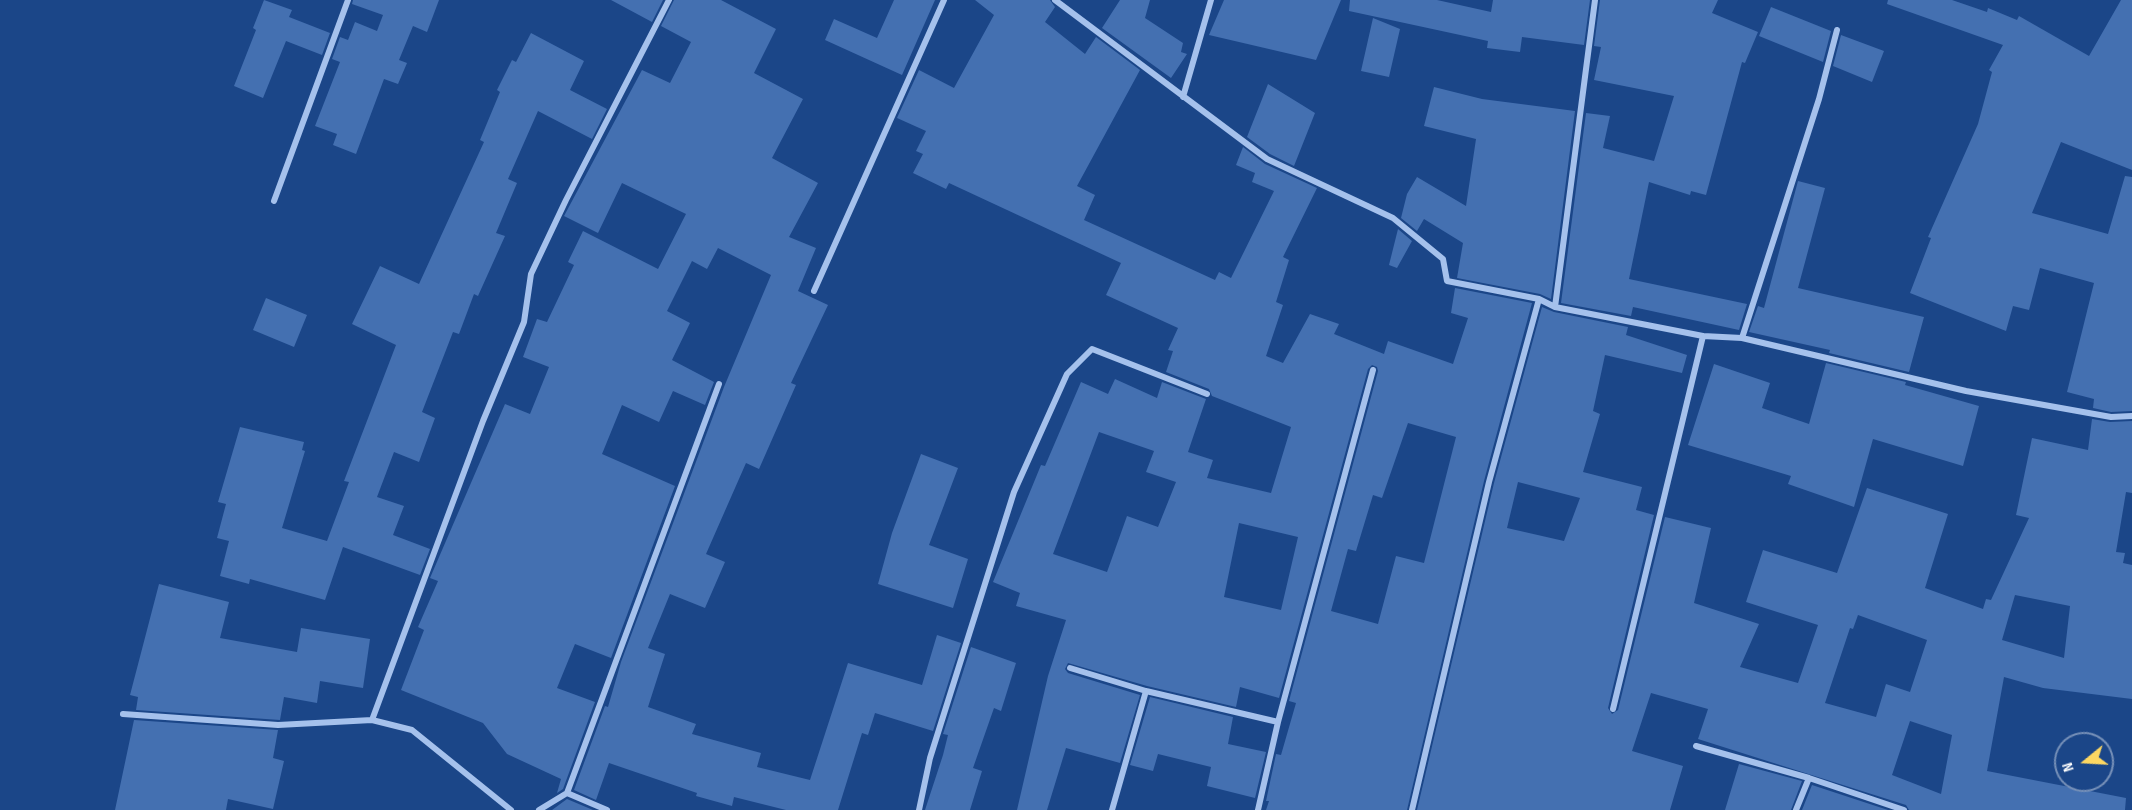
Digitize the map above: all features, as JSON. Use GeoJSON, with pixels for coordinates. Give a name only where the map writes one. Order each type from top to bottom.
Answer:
{"type":"FeatureCollection","features":[{"type":"Feature","properties":{"kind":"street"},"geometry":{"type":"LineString","coordinates":[[274,201],[348,0]]}},
{"type":"Feature","properties":{"kind":"street"},"geometry":{"type":"LineString","coordinates":[[372,720],[483,421],[524,322],[531,274],[566,200],[669,0]]}},
{"type":"Feature","properties":{"kind":"street"},"geometry":{"type":"LineString","coordinates":[[814,291],[944,0]]}},
{"type":"Feature","properties":{"kind":"street"},"geometry":{"type":"LineString","coordinates":[[1055,0],[1267,159],[1393,218],[1443,259],[1447,281],[1703,336],[1742,338],[1966,391],[2111,417],[2132,416]]}},
{"type":"Feature","properties":{"kind":"street"},"geometry":{"type":"LineString","coordinates":[[1183,97],[1211,0]]}},
{"type":"Feature","properties":{"kind":"street"},"geometry":{"type":"LineString","coordinates":[[1555,306],[1595,0]]}},
{"type":"Feature","properties":{"kind":"street"},"geometry":{"type":"LineString","coordinates":[[1742,338],[1819,99],[1837,30]]}},
{"type":"Feature","properties":{"kind":"street"},"geometry":{"type":"LineString","coordinates":[[1412,810],[1489,482],[1539,299]]}},
{"type":"Feature","properties":{"kind":"street"},"geometry":{"type":"LineString","coordinates":[[1613,709],[1703,336]]}},
{"type":"Feature","properties":{"kind":"street"},"geometry":{"type":"LineString","coordinates":[[919,810],[930,758],[1014,492],[1067,374],[1092,349],[1207,394]]}},
{"type":"Feature","properties":{"kind":"street"},"geometry":{"type":"LineString","coordinates":[[1258,810],[1278,722],[1373,370]]}},
{"type":"Feature","properties":{"kind":"street"},"geometry":{"type":"LineString","coordinates":[[539,810],[567,793],[719,384]]}},
{"type":"Feature","properties":{"kind":"street"},"geometry":{"type":"LineString","coordinates":[[1070,668],[1146,691],[1278,722]]}},
{"type":"Feature","properties":{"kind":"street"},"geometry":{"type":"LineString","coordinates":[[1112,810],[1146,691]]}},
{"type":"Feature","properties":{"kind":"street"},"geometry":{"type":"LineString","coordinates":[[123,714],[278,726],[372,720],[412,730],[511,810]]}},
{"type":"Feature","properties":{"kind":"street"},"geometry":{"type":"LineString","coordinates":[[1696,746],[1809,778],[1904,810]]}},
{"type":"Feature","properties":{"kind":"street"},"geometry":{"type":"LineString","coordinates":[[1796,810],[1809,778]]}},
{"type":"Feature","properties":{"kind":"street"},"geometry":{"type":"LineString","coordinates":[[567,793],[606,810]]}},
{"type":"Feature","properties":{"kind":"building"},"geometry":{"type":"Polygon","coordinates":[[[264,0],[292,10],[289,17],[330,33],[322,55],[286,41],[263,98],[234,86],[256,30],[253,28],[264,0]]]}},
{"type":"Feature","properties":{"kind":"building"},"geometry":{"type":"Polygon","coordinates":[[[353,0],[439,0],[427,32],[413,26],[399,60],[407,63],[398,84],[384,79],[356,154],[333,145],[337,134],[315,126],[340,62],[332,59],[340,37],[348,40],[355,22],[377,31],[383,15],[352,4],[353,0]]]}},
{"type":"Feature","properties":{"kind":"building"},"geometry":{"type":"Polygon","coordinates":[[[611,0],[663,0],[652,22],[611,0]]]}},
{"type":"Feature","properties":{"kind":"building"},"geometry":{"type":"Polygon","coordinates":[[[674,0],[721,0],[776,29],[754,73],[803,99],[772,158],[818,183],[789,237],[816,248],[798,291],[828,305],[791,383],[796,385],[759,469],[746,463],[706,554],[725,562],[705,608],[670,594],[648,648],[665,654],[648,707],[696,724],[692,734],[761,753],[757,767],[810,780],[848,663],[922,685],[937,635],[961,643],[933,731],[875,713],[868,735],[862,733],[838,810],[786,810],[734,797],[732,806],[696,796],[697,793],[609,763],[596,800],[574,790],[605,706],[608,707],[621,662],[724,387],[771,275],[718,248],[707,269],[692,261],[667,311],[690,323],[672,360],[714,382],[705,405],[673,391],[659,422],[622,405],[602,454],[675,486],[611,658],[575,644],[557,688],[595,702],[563,789],[557,793],[561,779],[507,754],[483,723],[401,690],[424,630],[418,627],[438,581],[430,578],[505,404],[530,414],[549,367],[523,357],[537,319],[547,322],[574,265],[568,262],[583,231],[658,269],[686,214],[622,183],[598,233],[564,216],[642,70],[670,83],[691,42],[661,26],[674,0]]]}},
{"type":"Feature","properties":{"kind":"building"},"geometry":{"type":"Polygon","coordinates":[[[894,0],[935,0],[902,75],[825,40],[834,19],[877,38],[894,0]]]}},
{"type":"Feature","properties":{"kind":"building"},"geometry":{"type":"Polygon","coordinates":[[[975,0],[1050,0],[1055,7],[1045,22],[1085,54],[1096,37],[1140,70],[1077,186],[1095,195],[1084,220],[1215,280],[1219,272],[1231,278],[1274,191],[1252,182],[1255,173],[1236,165],[1243,147],[1265,164],[1317,188],[1283,257],[1289,260],[1276,302],[1283,305],[1266,356],[1283,363],[1310,314],[1339,324],[1334,334],[1384,354],[1388,341],[1453,364],[1468,318],[1451,313],[1455,288],[1532,303],[1484,481],[1407,810],[1266,810],[1276,754],[1281,755],[1296,703],[1289,701],[1378,371],[1377,367],[1372,365],[1368,369],[1279,698],[1240,687],[1236,707],[1147,686],[1068,663],[1065,669],[1068,673],[1140,695],[1120,763],[1066,748],[1047,810],[1017,810],[1048,676],[1066,620],[1016,606],[1020,593],[993,582],[1041,465],[1045,466],[1081,382],[1108,394],[1115,379],[1157,398],[1162,382],[1206,399],[1188,452],[1213,460],[1207,478],[1271,493],[1291,427],[1212,396],[1209,389],[1166,372],[1173,351],[1168,350],[1178,328],[1106,295],[1121,263],[949,183],[946,189],[913,173],[923,154],[916,151],[926,131],[897,118],[919,70],[954,88],[994,15],[975,0]],[[1408,423],[1382,498],[1373,495],[1356,551],[1348,549],[1331,611],[1378,624],[1396,556],[1424,563],[1456,437],[1408,423]],[[1099,432],[1053,554],[1107,572],[1127,516],[1158,527],[1176,482],[1146,472],[1154,451],[1099,432]],[[1239,523],[1224,597],[1281,610],[1298,537],[1239,523]]]}},
{"type":"Feature","properties":{"kind":"building"},"geometry":{"type":"Polygon","coordinates":[[[1120,0],[1150,0],[1145,18],[1183,43],[1181,52],[1187,54],[1171,78],[1102,28],[1120,0]]]}},
{"type":"Feature","properties":{"kind":"building"},"geometry":{"type":"Polygon","coordinates":[[[1224,0],[1341,0],[1316,60],[1209,35],[1224,0]]]}},
{"type":"Feature","properties":{"kind":"building"},"geometry":{"type":"Polygon","coordinates":[[[1350,0],[1437,0],[1491,12],[1493,0],[1590,0],[1584,45],[1522,37],[1520,52],[1487,48],[1488,41],[1349,11],[1350,0]]]}},
{"type":"Feature","properties":{"kind":"building"},"geometry":{"type":"Polygon","coordinates":[[[1600,0],[1718,0],[1712,13],[1758,32],[1745,63],[1742,62],[1706,195],[1691,191],[1690,195],[1649,182],[1629,279],[1747,304],[1739,330],[1633,307],[1631,316],[1561,303],[1586,113],[1610,116],[1603,148],[1654,161],[1674,96],[1594,80],[1601,47],[1594,46],[1600,0]]]}},
{"type":"Feature","properties":{"kind":"building"},"geometry":{"type":"Polygon","coordinates":[[[1888,0],[1952,0],[1987,12],[1988,8],[2017,20],[2019,16],[2089,56],[2121,0],[2132,0],[2132,170],[2061,142],[2032,213],[2108,234],[2125,176],[2132,177],[2132,411],[2111,412],[2093,408],[2094,399],[2067,392],[2094,283],[2040,268],[2029,310],[2013,306],[2006,331],[1910,293],[1931,238],[1928,237],[1978,124],[1992,72],[1989,70],[2003,45],[1887,4],[1888,0]]]}},
{"type":"Feature","properties":{"kind":"building"},"geometry":{"type":"Polygon","coordinates":[[[1771,7],[1831,31],[1823,62],[1759,36],[1771,7]]]}},
{"type":"Feature","properties":{"kind":"building"},"geometry":{"type":"Polygon","coordinates":[[[1373,18],[1400,29],[1389,77],[1361,71],[1373,18]]]}},
{"type":"Feature","properties":{"kind":"building"},"geometry":{"type":"Polygon","coordinates":[[[531,33],[584,61],[570,90],[607,109],[592,139],[538,111],[508,179],[517,183],[496,233],[505,236],[478,296],[474,294],[459,334],[453,332],[422,412],[435,418],[419,462],[394,452],[377,497],[404,506],[393,535],[430,549],[420,575],[343,547],[325,600],[250,579],[249,584],[220,576],[229,541],[217,538],[226,504],[218,502],[240,427],[304,442],[302,450],[305,451],[282,528],[327,541],[349,482],[344,481],[396,345],[352,324],[380,266],[419,284],[484,142],[480,140],[500,92],[497,90],[512,60],[516,62],[531,33]]]}},
{"type":"Feature","properties":{"kind":"building"},"geometry":{"type":"Polygon","coordinates":[[[1841,35],[1884,51],[1872,82],[1833,66],[1841,35]]]}},
{"type":"Feature","properties":{"kind":"building"},"geometry":{"type":"Polygon","coordinates":[[[1268,84],[1315,113],[1294,166],[1270,154],[1247,137],[1268,84]]]}},
{"type":"Feature","properties":{"kind":"building"},"geometry":{"type":"Polygon","coordinates":[[[1434,87],[1482,99],[1575,111],[1551,299],[1540,294],[1457,278],[1463,243],[1424,219],[1417,231],[1401,218],[1407,194],[1417,177],[1466,206],[1476,139],[1424,126],[1434,87]]]}},
{"type":"Feature","properties":{"kind":"building"},"geometry":{"type":"Polygon","coordinates":[[[1798,181],[1825,188],[1798,288],[1924,317],[1909,372],[1829,353],[1830,350],[1749,332],[1758,306],[1764,308],[1798,181]]]}},
{"type":"Feature","properties":{"kind":"building"},"geometry":{"type":"Polygon","coordinates":[[[1398,229],[1412,241],[1397,268],[1389,265],[1398,229]]]}},
{"type":"Feature","properties":{"kind":"building"},"geometry":{"type":"Polygon","coordinates":[[[266,298],[307,315],[294,347],[253,330],[266,298]]]}},
{"type":"Feature","properties":{"kind":"building"},"geometry":{"type":"Polygon","coordinates":[[[1542,307],[1554,312],[1628,327],[1626,335],[1687,355],[1682,373],[1605,355],[1593,411],[1600,414],[1583,472],[1642,487],[1636,510],[1654,515],[1608,708],[1612,714],[1618,710],[1665,517],[1711,528],[1694,603],[1759,624],[1740,667],[1798,683],[1818,625],[1746,602],[1763,550],[1837,573],[1867,488],[1948,514],[1925,588],[1983,609],[1986,599],[1991,600],[2029,518],[2016,515],[2032,438],[2088,450],[2092,419],[2110,422],[2132,421],[2132,493],[2126,492],[2116,552],[2125,553],[2123,563],[2132,565],[2132,699],[2043,688],[2004,677],[1987,771],[2054,784],[2054,792],[2095,792],[2126,798],[2125,810],[1909,810],[1906,805],[1698,739],[1708,709],[1651,693],[1632,751],[1683,766],[1670,810],[1417,810],[1494,483],[1542,307]],[[1518,482],[1507,528],[1564,541],[1580,498],[1518,482]],[[2015,595],[2002,640],[2064,658],[2070,606],[2015,595]],[[1858,615],[1853,629],[1850,628],[1825,703],[1876,717],[1886,684],[1910,692],[1927,640],[1858,615]],[[1910,721],[1892,775],[1941,794],[1952,735],[1910,721]]]}},
{"type":"Feature","properties":{"kind":"building"},"geometry":{"type":"Polygon","coordinates":[[[1826,363],[1906,382],[1905,385],[1979,406],[1963,466],[1873,439],[1854,507],[1788,484],[1791,476],[1688,445],[1714,364],[1770,383],[1762,408],[1809,424],[1826,363]]]}},
{"type":"Feature","properties":{"kind":"building"},"geometry":{"type":"Polygon","coordinates":[[[921,454],[958,468],[929,545],[968,559],[953,608],[878,584],[892,533],[921,454]]]}},
{"type":"Feature","properties":{"kind":"building"},"geometry":{"type":"Polygon","coordinates":[[[159,584],[229,602],[220,638],[297,652],[301,628],[370,639],[363,688],[320,681],[317,703],[284,697],[280,720],[136,710],[138,697],[130,695],[159,584]]]}},
{"type":"Feature","properties":{"kind":"building"},"geometry":{"type":"Polygon","coordinates":[[[971,647],[1016,663],[1001,711],[994,708],[973,768],[982,771],[970,810],[925,810],[948,735],[943,734],[971,647]]]}},
{"type":"Feature","properties":{"kind":"building"},"geometry":{"type":"Polygon","coordinates":[[[1150,697],[1233,717],[1228,744],[1266,752],[1255,798],[1207,786],[1211,767],[1158,754],[1153,771],[1130,765],[1150,697]]]}},
{"type":"Feature","properties":{"kind":"building"},"geometry":{"type":"Polygon","coordinates":[[[134,720],[278,730],[273,758],[284,761],[273,809],[228,799],[226,810],[115,810],[134,720]]]}},
{"type":"Feature","properties":{"kind":"building"},"geometry":{"type":"Polygon","coordinates":[[[1739,764],[1802,781],[1791,810],[1725,810],[1739,764]]]}},
{"type":"Feature","properties":{"kind":"building"},"geometry":{"type":"Polygon","coordinates":[[[1812,785],[1888,810],[1802,810],[1812,785]]]}},
{"type":"Feature","properties":{"kind":"building"},"geometry":{"type":"Polygon","coordinates":[[[567,799],[593,810],[552,810],[567,799]]]}}]}
